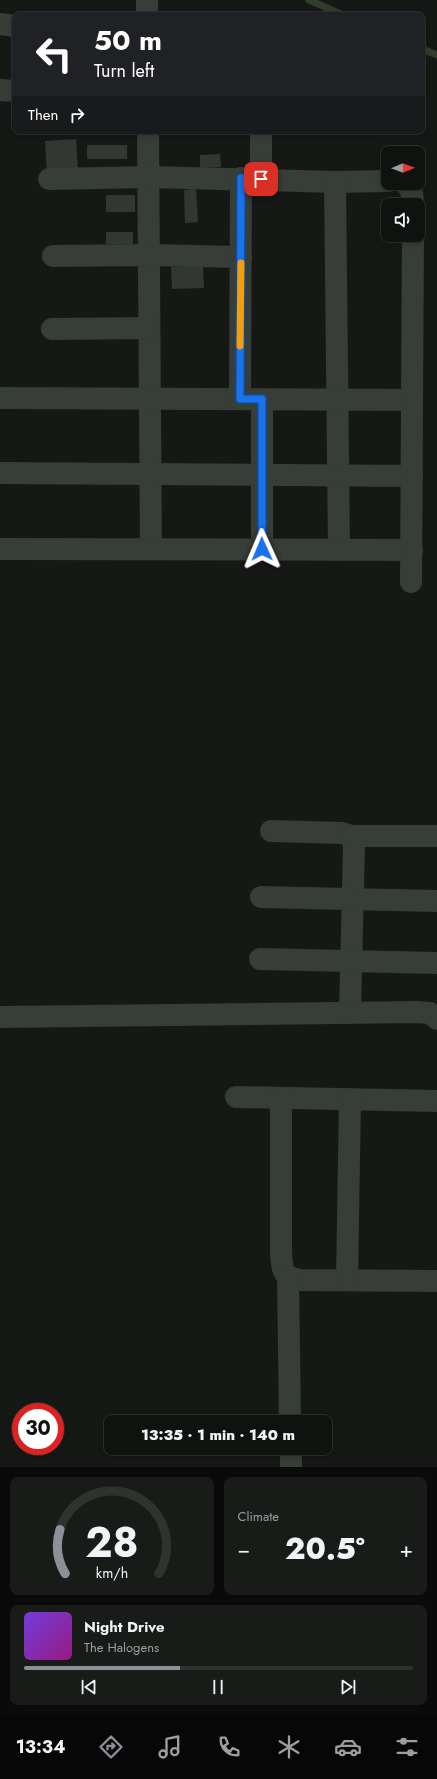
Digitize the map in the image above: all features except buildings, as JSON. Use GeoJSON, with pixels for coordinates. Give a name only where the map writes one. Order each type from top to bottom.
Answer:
{"type":"FeatureCollection","features":[{"type":"Feature","properties":{"kind":"street"},"geometry":{"type":"LineString","coordinates":[[147,0],[147,12]]}},
{"type":"Feature","properties":{"kind":"street"},"geometry":{"type":"LineString","coordinates":[[0,24],[12,26]]}},
{"type":"Feature","properties":{"kind":"street"},"geometry":{"type":"LineString","coordinates":[[0,90],[12,91]]}},
{"type":"Feature","properties":{"kind":"street"},"geometry":{"type":"LineString","coordinates":[[148,134],[151,549]]}},
{"type":"Feature","properties":{"kind":"street"},"geometry":{"type":"LineString","coordinates":[[240,399],[241,257],[251,179],[260,134]]}},
{"type":"Feature","properties":{"kind":"street"},"geometry":{"type":"LineString","coordinates":[[49,179],[149,177],[335,182],[381,181]]}},
{"type":"Feature","properties":{"kind":"street"},"geometry":{"type":"LineString","coordinates":[[335,182],[337,399],[336,475],[338,549]]}},
{"type":"Feature","properties":{"kind":"street"},"geometry":{"type":"LineString","coordinates":[[411,582],[413,242]]}},
{"type":"Feature","properties":{"kind":"street"},"geometry":{"type":"LineString","coordinates":[[53,256],[149,255],[241,257]]}},
{"type":"Feature","properties":{"kind":"street"},"geometry":{"type":"LineString","coordinates":[[52,329],[149,328]]}},
{"type":"Feature","properties":{"kind":"street"},"geometry":{"type":"LineString","coordinates":[[0,398],[412,400]]}},
{"type":"Feature","properties":{"kind":"street"},"geometry":{"type":"LineString","coordinates":[[262,399],[262,549]]}},
{"type":"Feature","properties":{"kind":"street"},"geometry":{"type":"LineString","coordinates":[[0,473],[412,476]]}},
{"type":"Feature","properties":{"kind":"street"},"geometry":{"type":"LineString","coordinates":[[0,549],[412,550]]}},
{"type":"Feature","properties":{"kind":"street"},"geometry":{"type":"LineString","coordinates":[[271,831],[342,833],[351,836],[437,836]]}},
{"type":"Feature","properties":{"kind":"street"},"geometry":{"type":"LineString","coordinates":[[350,1012],[354,845],[351,836]]}},
{"type":"Feature","properties":{"kind":"street"},"geometry":{"type":"LineString","coordinates":[[261,897],[437,902]]}},
{"type":"Feature","properties":{"kind":"street"},"geometry":{"type":"LineString","coordinates":[[260,959],[437,963]]}},
{"type":"Feature","properties":{"kind":"street"},"geometry":{"type":"LineString","coordinates":[[0,1017],[417,1012],[430,1013],[437,1019]]}},
{"type":"Feature","properties":{"kind":"street"},"geometry":{"type":"LineString","coordinates":[[236,1097],[437,1101]]}},
{"type":"Feature","properties":{"kind":"street"},"geometry":{"type":"LineString","coordinates":[[281,1098],[282,1271],[288,1277],[300,1280],[437,1281]]}},
{"type":"Feature","properties":{"kind":"street"},"geometry":{"type":"LineString","coordinates":[[346,1280],[350,1099]]}},
{"type":"Feature","properties":{"kind":"street"},"geometry":{"type":"LineString","coordinates":[[288,1277],[290,1415]]}},
{"type":"Feature","properties":{"kind":"street"},"geometry":{"type":"LineString","coordinates":[[291,1455],[291,1467]]}},
{"type":"Feature","properties":{"kind":"waterway"},"geometry":{"type":"LineString","coordinates":[[309,0],[336,12]]}},
{"type":"Feature","properties":{"kind":"waterway"},"geometry":{"type":"LineString","coordinates":[[425,50],[437,55]]}},
{"type":"Feature","properties":{"kind":"slow traffic"},"geometry":{"type":"LineString","coordinates":[[240,346],[241,263]]}},
{"type":"Feature","properties":{"kind":"route"},"geometry":{"type":"LineString","coordinates":[[261,179],[241,178],[240,399],[262,399],[262,549]]}}]}
